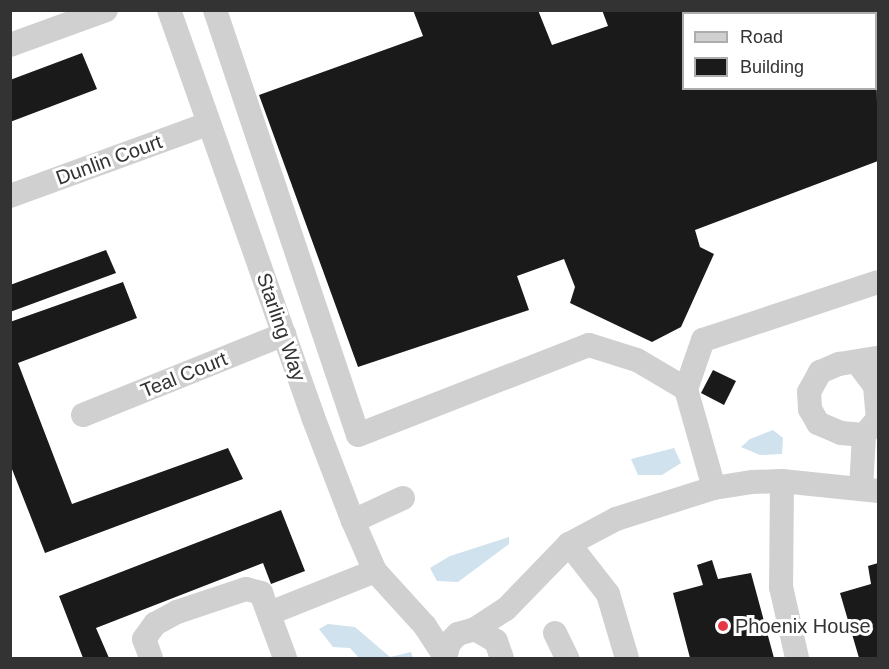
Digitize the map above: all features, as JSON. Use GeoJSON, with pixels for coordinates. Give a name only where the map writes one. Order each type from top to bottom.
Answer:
{"type":"FeatureCollection","features":[{"type":"Feature","properties":{"kind":"street"},"geometry":{"type":"LineString","coordinates":[[10,45],[61,18],[106,10]]}},
{"type":"Feature","properties":{"kind":"street","name":"Starling Way"},"geometry":{"type":"LineString","coordinates":[[170,10],[208,124],[353,521],[375,570],[425,626],[445,658]]}},
{"type":"Feature","properties":{"kind":"street"},"geometry":{"type":"LineString","coordinates":[[215,10],[358,435],[589,345],[637,360],[686,389]]}},
{"type":"Feature","properties":{"kind":"street","name":"Dunlin Court"},"geometry":{"type":"LineString","coordinates":[[10,196],[208,124]]}},
{"type":"Feature","properties":{"kind":"street"},"geometry":{"type":"LineString","coordinates":[[714,488],[686,389],[703,340],[879,282]]}},
{"type":"Feature","properties":{"kind":"street","name":"Teal Court"},"geometry":{"type":"LineString","coordinates":[[83,415],[284,334]]}},
{"type":"Feature","properties":{"kind":"street"},"geometry":{"type":"LineString","coordinates":[[489,646],[506,609],[569,544],[616,519],[714,488],[782,480],[870,490],[874,424],[875,386],[868,360],[839,364],[820,372],[809,392],[810,409],[826,429],[874,424]]}},
{"type":"Feature","properties":{"kind":"street"},"geometry":{"type":"LineString","coordinates":[[782,480],[781,587],[797,658]]}},
{"type":"Feature","properties":{"kind":"street"},"geometry":{"type":"LineString","coordinates":[[353,521],[403,498]]}},
{"type":"Feature","properties":{"kind":"street"},"geometry":{"type":"LineString","coordinates":[[569,544],[608,594],[627,658]]}},
{"type":"Feature","properties":{"kind":"street"},"geometry":{"type":"LineString","coordinates":[[270,613],[375,570]]}},
{"type":"Feature","properties":{"kind":"street"},"geometry":{"type":"LineString","coordinates":[[151,658],[144,639],[155,624],[177,612],[246,589],[261,593],[285,658]]}},
{"type":"Feature","properties":{"kind":"street"},"geometry":{"type":"LineString","coordinates":[[425,626],[489,646]]}},
{"type":"Feature","properties":{"kind":"street"},"geometry":{"type":"LineString","coordinates":[[555,633],[567,658]]}},
{"type":"Feature","properties":{"kind":"street"},"geometry":{"type":"LineString","coordinates":[[445,658],[448,644],[489,646]]}},
{"type":"Feature","properties":{"kind":"water"},"geometry":{"type":"Polygon","coordinates":[[[773,430],[783,438],[782,454],[760,455],[741,447],[750,439],[773,430]]]}},
{"type":"Feature","properties":{"kind":"water"},"geometry":{"type":"Polygon","coordinates":[[[674,448],[681,463],[662,475],[638,475],[631,459],[674,448]]]}},
{"type":"Feature","properties":{"kind":"water"},"geometry":{"type":"Polygon","coordinates":[[[509,537],[509,544],[458,582],[437,581],[430,568],[450,556],[509,537]]]}},
{"type":"Feature","properties":{"kind":"water"},"geometry":{"type":"Polygon","coordinates":[[[328,624],[355,627],[390,657],[411,652],[413,658],[359,658],[350,648],[333,647],[319,629],[328,624]]]}},
{"type":"Feature","properties":{"kind":"building"},"geometry":{"type":"Polygon","coordinates":[[[413,10],[538,10],[552,45],[608,26],[602,10],[863,10],[864,12],[682,12],[682,90],[877,90],[878,161],[695,230],[700,247],[714,254],[681,327],[652,342],[570,303],[575,287],[564,259],[517,276],[529,310],[358,367],[259,95],[423,36],[413,10]]]}},
{"type":"Feature","properties":{"kind":"building"},"geometry":{"type":"Polygon","coordinates":[[[82,53],[97,89],[10,122],[10,80],[82,53]]]}},
{"type":"Feature","properties":{"kind":"building"},"geometry":{"type":"Polygon","coordinates":[[[106,250],[116,273],[10,312],[10,285],[106,250]]]}},
{"type":"Feature","properties":{"kind":"building"},"geometry":{"type":"Polygon","coordinates":[[[123,282],[137,318],[18,363],[72,504],[228,448],[243,479],[45,553],[10,464],[10,322],[123,282]]]}},
{"type":"Feature","properties":{"kind":"building"},"geometry":{"type":"Polygon","coordinates":[[[713,370],[736,381],[724,405],[701,393],[713,370]]]}},
{"type":"Feature","properties":{"kind":"building"},"geometry":{"type":"Polygon","coordinates":[[[281,510],[305,571],[271,584],[263,563],[96,628],[109,658],[83,658],[59,596],[281,510]]]}},
{"type":"Feature","properties":{"kind":"building","name":"Phoenix House"},"geometry":{"type":"Polygon","coordinates":[[[712,560],[718,579],[751,573],[774,658],[690,658],[673,593],[703,585],[697,565],[712,560]]]}},
{"type":"Feature","properties":{"kind":"building"},"geometry":{"type":"Polygon","coordinates":[[[878,563],[878,658],[859,658],[840,593],[871,584],[868,566],[878,563]]]}},
{"type":"Feature","properties":{"kind":"place","name":"Phoenix House"},"geometry":{"type":"Point","coordinates":[723,626]}}]}
